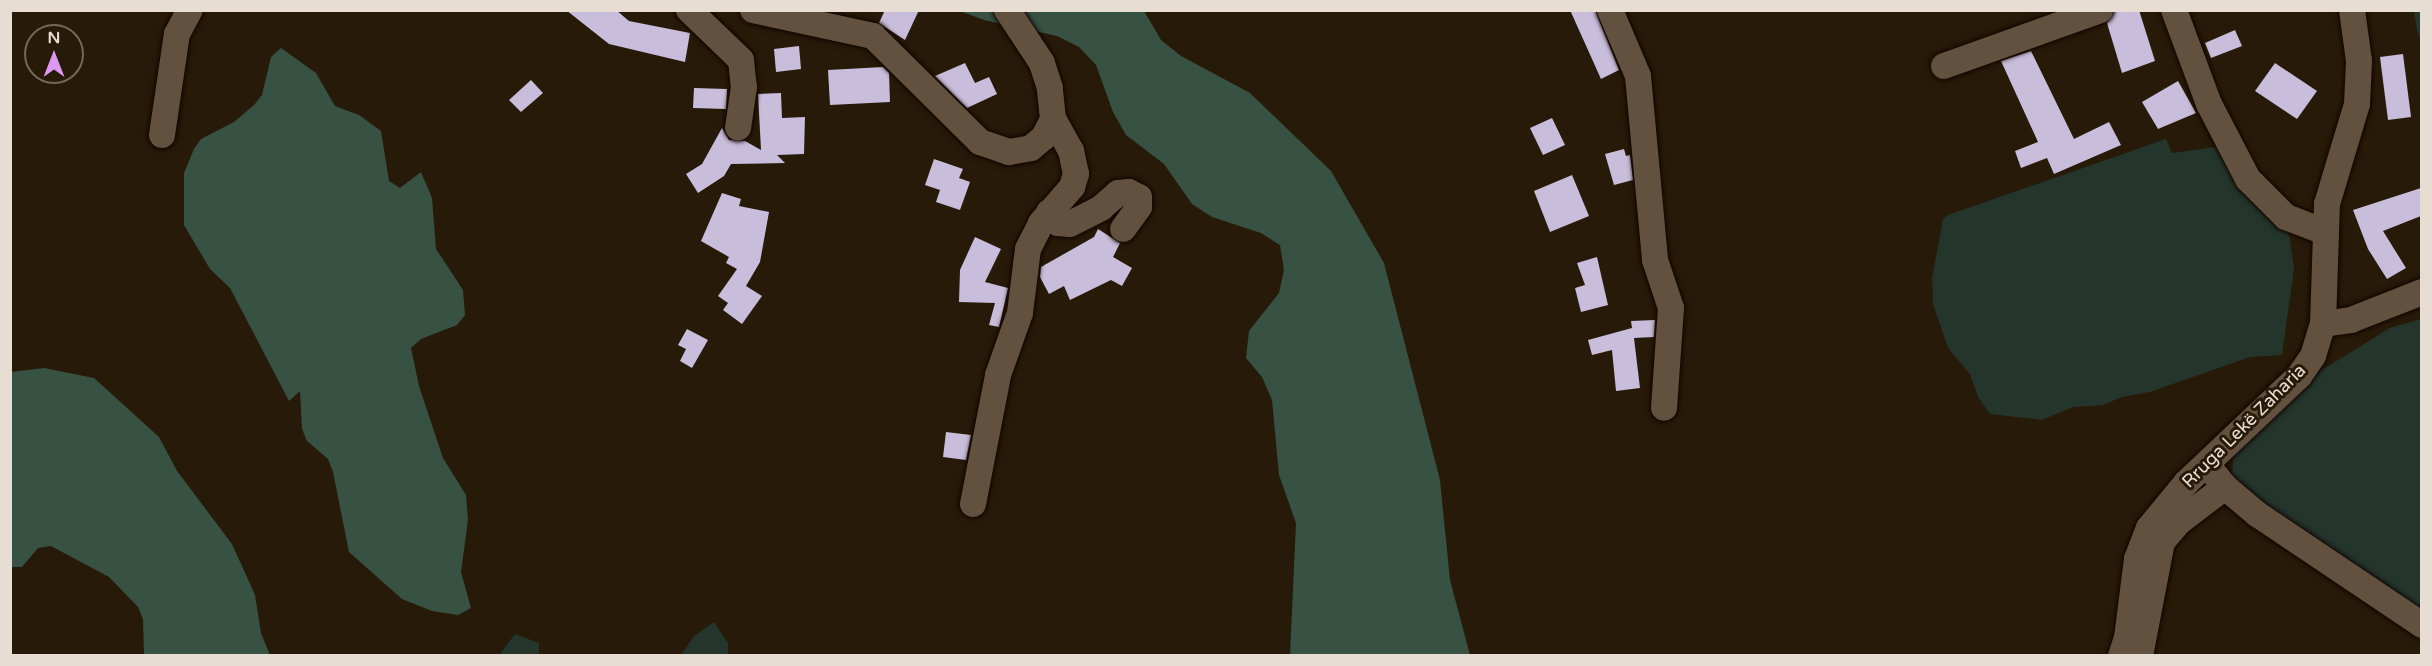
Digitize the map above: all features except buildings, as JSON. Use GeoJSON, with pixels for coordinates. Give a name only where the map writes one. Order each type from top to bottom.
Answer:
{"type":"FeatureCollection","features":[{"type":"Feature","properties":{"kind":"street"},"geometry":{"type":"LineString","coordinates":[[162,135],[177,34],[190,10]]}},
{"type":"Feature","properties":{"kind":"street"},"geometry":{"type":"LineString","coordinates":[[689,10],[741,60],[744,87],[738,128]]}},
{"type":"Feature","properties":{"kind":"street"},"geometry":{"type":"LineString","coordinates":[[753,10],[873,36],[980,142],[1009,152],[1031,148],[1044,137],[1053,119]]}},
{"type":"Feature","properties":{"kind":"street"},"geometry":{"type":"LineString","coordinates":[[973,504],[998,375],[1020,313],[1025,262],[1049,212],[1072,187],[1076,174],[1071,151],[1053,119],[1050,88],[1042,63],[1007,10]]}},
{"type":"Feature","properties":{"kind":"street"},"geometry":{"type":"LineString","coordinates":[[1610,10],[1638,76],[1655,261],[1671,308],[1665,408]]}},
{"type":"Feature","properties":{"kind":"street"},"geometry":{"type":"LineString","coordinates":[[1944,66],[2100,10]]}},
{"type":"Feature","properties":{"kind":"street"},"geometry":{"type":"LineString","coordinates":[[2174,10],[2209,104],[2248,179],[2286,217],[2323,231]]}},
{"type":"Feature","properties":{"kind":"street","name":"Rruga Lekë Zaharia"},"geometry":{"type":"LineString","coordinates":[[2121,656],[2127,638],[2137,559],[2149,528],[2178,491],[2208,466],[2299,376],[2313,356],[2323,324],[2323,231],[2335,176],[2357,104],[2359,61],[2352,10]]}},
{"type":"Feature","properties":{"kind":"street"},"geometry":{"type":"LineString","coordinates":[[1049,212],[1050,219],[1058,223],[1070,224],[1101,208],[1118,193],[1129,192],[1139,197],[1139,207],[1123,229]]}},
{"type":"Feature","properties":{"kind":"street"},"geometry":{"type":"LineString","coordinates":[[2323,324],[2351,320],[2421,292]]}},
{"type":"Feature","properties":{"kind":"street"},"geometry":{"type":"LineString","coordinates":[[2208,466],[2225,487],[2257,514],[2421,625]]}},
{"type":"Feature","properties":{"kind":"street"},"geometry":{"type":"LineString","coordinates":[[2140,656],[2162,542],[2179,522],[2225,487]]}},
{"type":"Feature","properties":{"kind":"green space"},"geometry":{"type":"Polygon","coordinates":[[[960,11],[1144,11],[1161,40],[1181,56],[1250,93],[1331,171],[1384,263],[1440,480],[1450,580],[1470,655],[1290,655],[1296,523],[1279,475],[1272,400],[1262,377],[1246,358],[1249,331],[1279,293],[1284,270],[1280,245],[1261,233],[1212,217],[1192,204],[1164,164],[1126,135],[1113,112],[1096,65],[1079,47],[1057,36],[984,20],[960,11]]]}},
{"type":"Feature","properties":{"kind":"green space"},"geometry":{"type":"Polygon","coordinates":[[[2414,11],[2421,11],[2421,41],[2417,30],[2414,11]]]}},
{"type":"Feature","properties":{"kind":"green space"},"geometry":{"type":"Polygon","coordinates":[[[281,48],[316,73],[335,106],[359,115],[381,131],[389,181],[400,188],[421,172],[432,198],[436,249],[463,290],[465,315],[457,325],[421,339],[411,348],[419,386],[443,458],[466,495],[468,520],[461,572],[471,608],[458,615],[432,611],[402,599],[349,552],[333,472],[328,459],[307,441],[302,429],[300,391],[289,401],[230,288],[210,269],[184,225],[184,173],[194,149],[201,139],[234,122],[254,105],[262,95],[271,57],[281,48]]]}},
{"type":"Feature","properties":{"kind":"green space"},"geometry":{"type":"Polygon","coordinates":[[[2166,139],[2172,153],[2224,146],[2289,234],[2294,269],[2282,355],[2250,357],[2150,392],[2122,397],[2103,405],[2073,407],[2042,420],[1990,414],[1978,397],[1970,374],[1948,348],[1933,304],[1932,278],[1943,219],[1948,215],[2166,139]]]}},
{"type":"Feature","properties":{"kind":"green space"},"geometry":{"type":"Polygon","coordinates":[[[2421,319],[2421,638],[2363,600],[2237,490],[2232,474],[2234,453],[2304,381],[2390,328],[2421,319]]]}},
{"type":"Feature","properties":{"kind":"green space"},"geometry":{"type":"Polygon","coordinates":[[[44,368],[94,378],[159,437],[177,471],[232,544],[255,595],[261,633],[270,655],[144,655],[143,619],[138,607],[109,577],[51,546],[38,548],[22,567],[11,567],[11,372],[44,368]]]}},
{"type":"Feature","properties":{"kind":"green space"},"geometry":{"type":"Polygon","coordinates":[[[714,622],[728,643],[728,655],[681,655],[694,636],[714,622]]]}},
{"type":"Feature","properties":{"kind":"green space"},"geometry":{"type":"Polygon","coordinates":[[[515,634],[539,643],[539,655],[499,655],[515,634]]]}}]}
